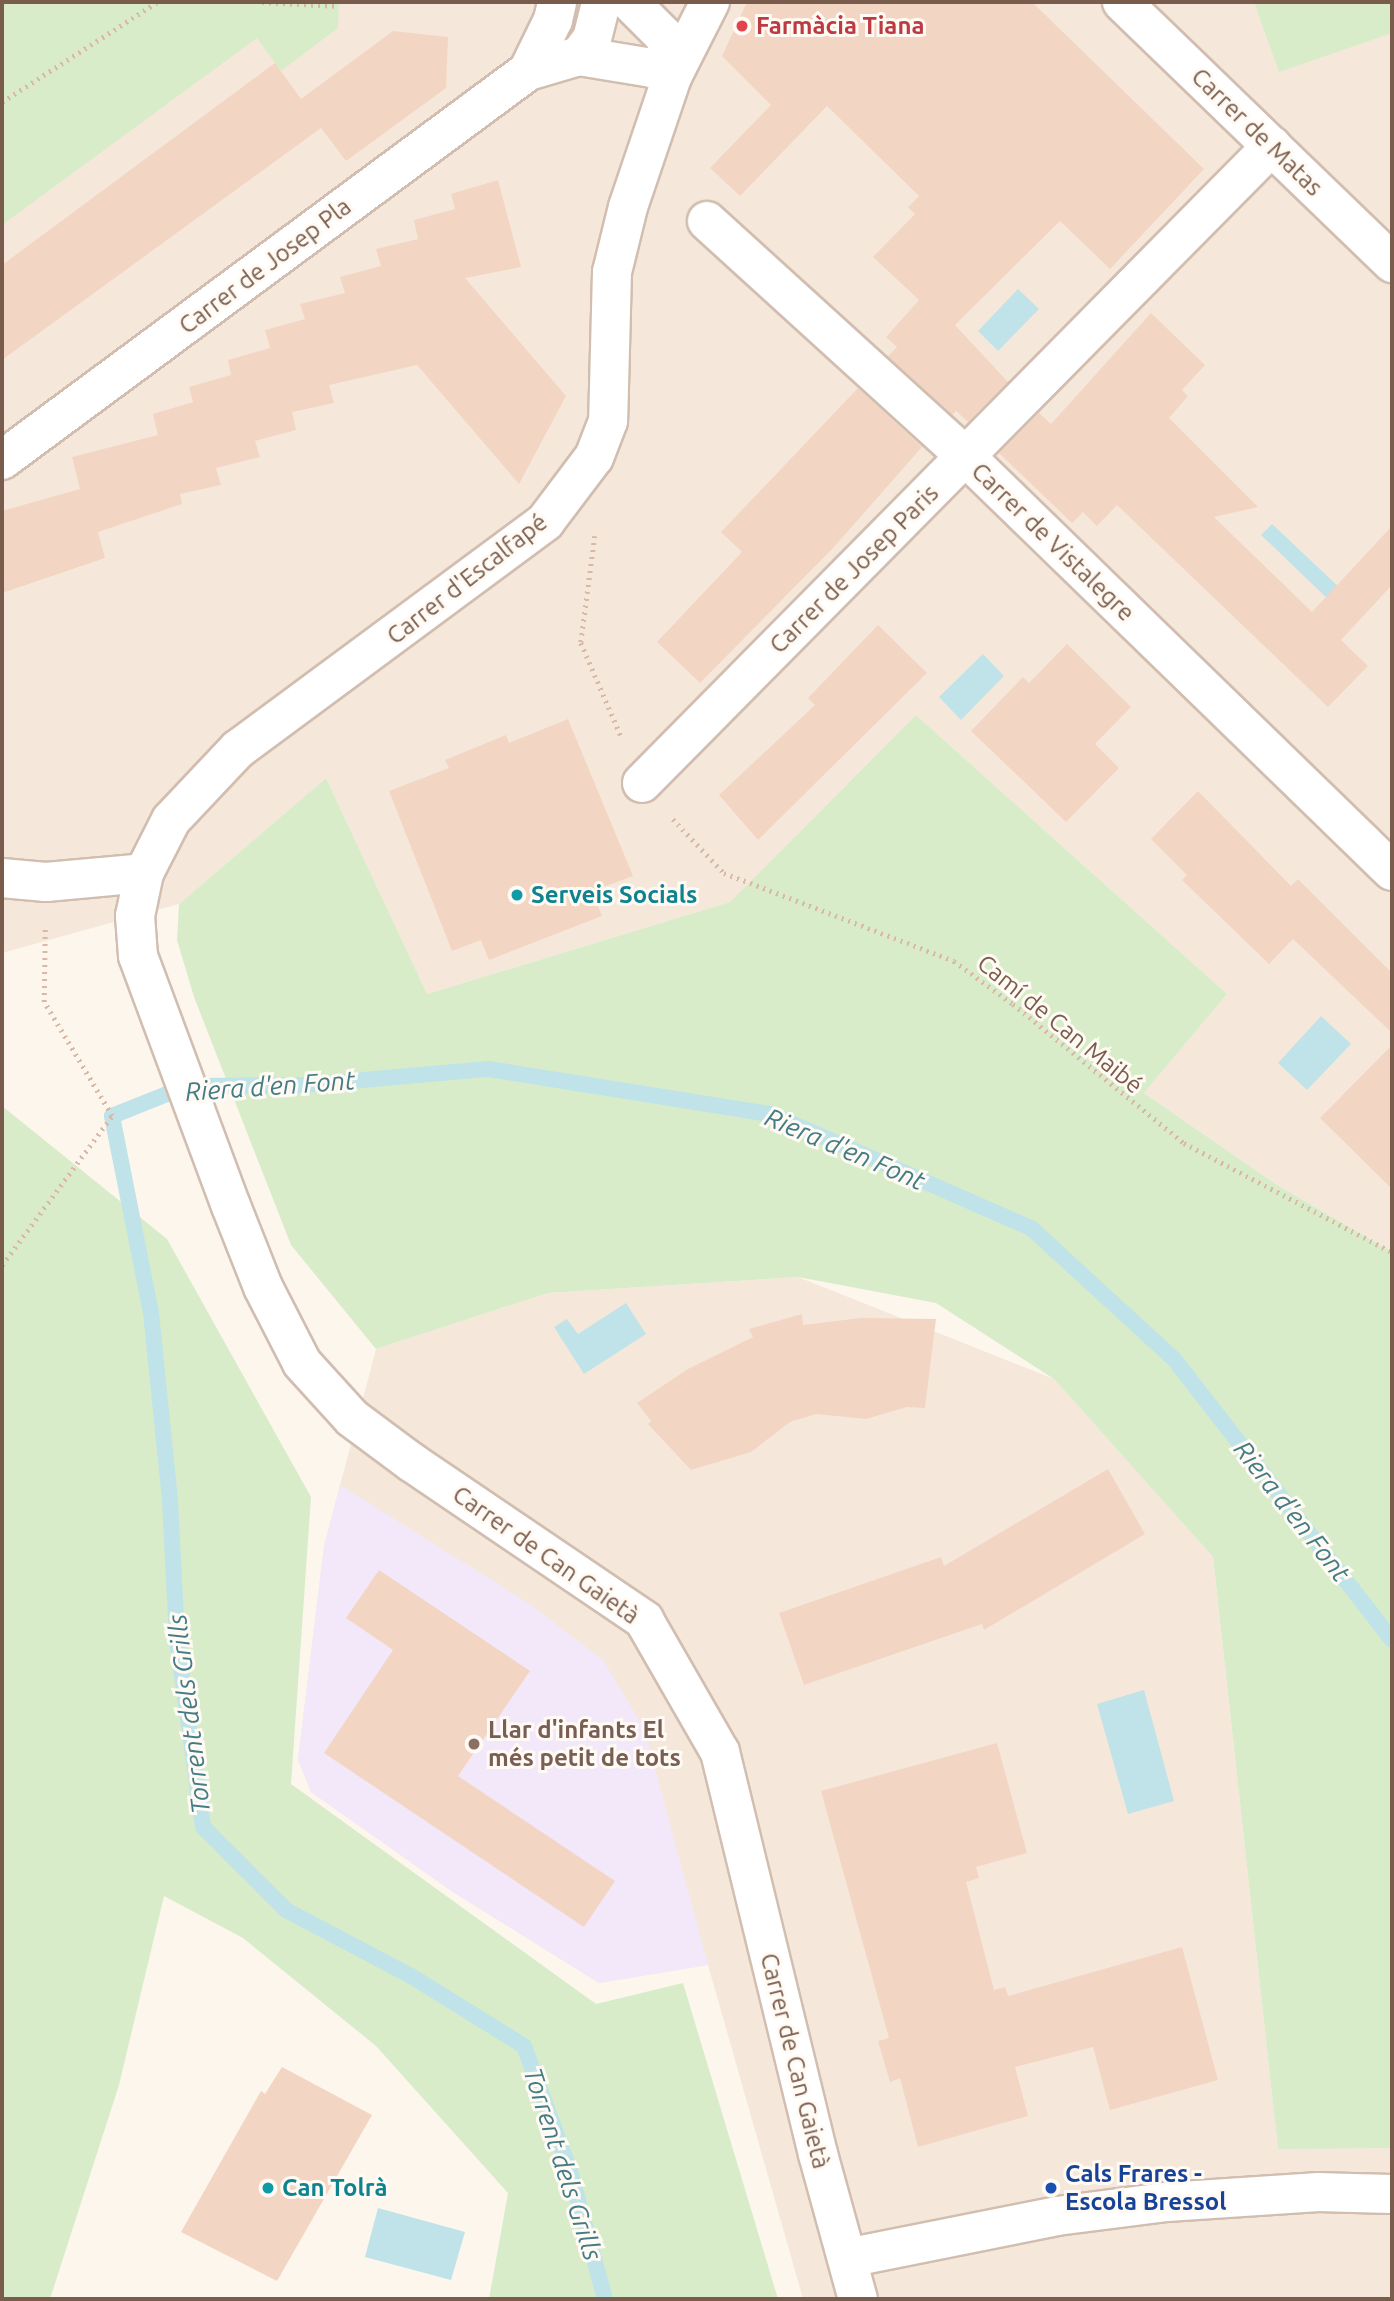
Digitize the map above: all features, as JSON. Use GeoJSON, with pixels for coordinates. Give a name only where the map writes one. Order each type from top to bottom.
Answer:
{"type":"FeatureCollection","features":[{"type":"Feature","properties":{"kind":"street","name":"Carrer de Josep Pla"},"geometry":{"type":"LineString","coordinates":[[528,71],[553,20],[556,2]]}},
{"type":"Feature","properties":{"kind":"street"},"geometry":{"type":"LineString","coordinates":[[579,56],[592,39],[601,2]]}},
{"type":"Feature","properties":{"kind":"street","name":"Carrer d'Escalfapé"},"geometry":{"type":"LineString","coordinates":[[630,2],[667,43],[672,77]]}},
{"type":"Feature","properties":{"kind":"street","name":"Carrer d'Escalfapé"},"geometry":{"type":"LineString","coordinates":[[144,873],[171,820],[238,749],[545,522],[572,492],[594,457],[608,421],[612,272],[628,207],[672,77],[710,2]]}},
{"type":"Feature","properties":{"kind":"street","name":"Carrer de Matas"},"geometry":{"type":"LineString","coordinates":[[1122,2],[1392,263]]}},
{"type":"Feature","properties":{"kind":"street","name":"Carrer de Josep Pla"},"geometry":{"type":"LineString","coordinates":[[2,460],[528,71],[579,56],[652,68],[672,77]]}},
{"type":"Feature","properties":{"kind":"street","name":"Carrer de Josep Paris"},"geometry":{"type":"LineString","coordinates":[[642,783],[1272,146]]}},
{"type":"Feature","properties":{"kind":"street","name":"Carrer de Vistalegre"},"geometry":{"type":"LineString","coordinates":[[707,221],[966,457],[1392,871]]}},
{"type":"Feature","properties":{"kind":"street"},"geometry":{"type":"LineString","coordinates":[[2,878],[46,882],[144,873]]}},
{"type":"Feature","properties":{"kind":"street","name":"Carrer de Can Gaietà"},"geometry":{"type":"LineString","coordinates":[[144,873],[135,916],[138,956],[263,1287],[302,1363],[352,1418],[411,1462],[644,1620],[720,1752],[858,2299]]}},
{"type":"Feature","properties":{"kind":"street"},"geometry":{"type":"LineString","coordinates":[[846,2258],[1057,2216],[1167,2202],[1318,2192],[1392,2193]]}},
{"type":"Feature","properties":{"kind":"path"},"geometry":{"type":"LineString","coordinates":[[2,102],[157,2]]}},
{"type":"Feature","properties":{"kind":"path"},"geometry":{"type":"LineString","coordinates":[[262,2],[339,6]]}},
{"type":"Feature","properties":{"kind":"path","name":"Camí de Can Maibé"},"geometry":{"type":"LineString","coordinates":[[572,492],[597,516],[581,643],[642,783],[724,873],[954,961],[1184,1143],[1392,1252]]}},
{"type":"Feature","properties":{"kind":"path"},"geometry":{"type":"LineString","coordinates":[[2,1265],[111,1116],[44,1002],[46,882]]}},
{"type":"Feature","properties":{"kind":"shaded area"},"geometry":{"type":"Polygon","coordinates":[[[2,2],[1392,2],[1392,1252],[1274,1183],[1144,1093],[1227,994],[916,715],[730,902],[427,994],[326,778],[179,904],[2,953],[2,2]]]}},
{"type":"Feature","properties":{"kind":"shaded area"},"geometry":{"type":"Polygon","coordinates":[[[798,1277],[1054,1379],[1213,1557],[1278,2148],[1392,2148],[1392,2299],[803,2299],[708,1965],[599,1983],[453,1892],[311,1792],[298,1760],[324,1546],[376,1349],[548,1293],[798,1277]]]}},
{"type":"Feature","properties":{"kind":"shaded area","name":"Llar d'infants El més petit de tots"},"geometry":{"type":"Polygon","coordinates":[[[340,1485],[530,1604],[603,1660],[644,1728],[708,1965],[599,1983],[453,1892],[311,1792],[298,1760],[324,1546],[340,1485]]]}},
{"type":"Feature","properties":{"kind":"green space"},"geometry":{"type":"Polygon","coordinates":[[[2,2],[339,2],[338,28],[281,71],[257,38],[2,225],[2,2]]]}},
{"type":"Feature","properties":{"kind":"green space"},"geometry":{"type":"Polygon","coordinates":[[[1254,2],[1392,2],[1392,33],[1279,72],[1254,2]]]}},
{"type":"Feature","properties":{"kind":"green space"},"geometry":{"type":"Polygon","coordinates":[[[916,715],[1227,994],[1144,1093],[1274,1183],[1392,1252],[1392,2148],[1278,2149],[1213,1557],[1054,1379],[936,1303],[798,1277],[548,1293],[376,1349],[291,1245],[194,997],[177,940],[179,904],[326,778],[427,994],[730,902],[916,715]]]}},
{"type":"Feature","properties":{"kind":"green space"},"geometry":{"type":"Polygon","coordinates":[[[2,1106],[167,1239],[311,1497],[291,1784],[596,2004],[683,1983],[778,2299],[489,2299],[508,2193],[376,2046],[243,1938],[164,1896],[119,2085],[50,2299],[2,2299],[2,1106]]]}},
{"type":"Feature","properties":{"kind":"water"},"geometry":{"type":"Polygon","coordinates":[[[1018,289],[1039,309],[998,351],[978,331],[1018,289]]]}},
{"type":"Feature","properties":{"kind":"water"},"geometry":{"type":"Polygon","coordinates":[[[1272,524],[1341,589],[1330,601],[1261,535],[1272,524]]]}},
{"type":"Feature","properties":{"kind":"water"},"geometry":{"type":"Polygon","coordinates":[[[983,654],[1004,676],[961,720],[939,697],[983,654]]]}},
{"type":"Feature","properties":{"kind":"water"},"geometry":{"type":"Polygon","coordinates":[[[1321,1016],[1351,1044],[1307,1090],[1278,1063],[1321,1016]]]}},
{"type":"Feature","properties":{"kind":"water"},"geometry":{"type":"Polygon","coordinates":[[[626,1303],[646,1334],[584,1374],[554,1327],[567,1319],[578,1334],[626,1303]]]}},
{"type":"Feature","properties":{"kind":"water"},"geometry":{"type":"Polygon","coordinates":[[[1144,1690],[1174,1801],[1128,1814],[1097,1704],[1144,1690]]]}},
{"type":"Feature","properties":{"kind":"water"},"geometry":{"type":"Polygon","coordinates":[[[378,2208],[465,2232],[451,2280],[365,2257],[378,2208]]]}},
{"type":"Feature","properties":{"kind":"building"},"geometry":{"type":"Polygon","coordinates":[[[747,2],[1032,2],[1204,169],[1110,269],[1060,221],[955,325],[1008,382],[968,422],[956,411],[952,415],[888,356],[897,347],[886,337],[919,300],[873,257],[915,214],[908,207],[919,196],[827,106],[740,196],[710,168],[771,105],[722,56],[747,2]]]}},
{"type":"Feature","properties":{"kind":"building"},"geometry":{"type":"Polygon","coordinates":[[[393,31],[448,37],[446,88],[346,161],[321,128],[2,360],[2,265],[275,63],[301,99],[393,31]]]}},
{"type":"Feature","properties":{"kind":"building"},"geometry":{"type":"Polygon","coordinates":[[[498,180],[521,267],[465,278],[566,396],[519,484],[417,365],[329,385],[334,403],[292,412],[296,430],[255,441],[260,457],[216,468],[221,485],[180,494],[182,504],[98,532],[105,558],[2,593],[2,511],[80,489],[72,457],[158,435],[153,414],[193,402],[189,387],[231,375],[228,360],[270,348],[265,330],[305,319],[300,304],[345,293],[340,277],[381,266],[376,249],[418,239],[414,220],[455,209],[451,194],[498,180]]]}},
{"type":"Feature","properties":{"kind":"building"},"geometry":{"type":"Polygon","coordinates":[[[1151,313],[1205,365],[1182,390],[1188,396],[1169,418],[1258,507],[1214,517],[1312,612],[1392,526],[1392,585],[1341,640],[1368,666],[1328,707],[1117,505],[1097,526],[1083,512],[1072,523],[999,453],[1039,413],[1051,424],[1151,313]]]}},
{"type":"Feature","properties":{"kind":"building"},"geometry":{"type":"Polygon","coordinates":[[[858,388],[922,447],[834,547],[700,683],[657,642],[742,552],[721,532],[858,388]]]}},
{"type":"Feature","properties":{"kind":"building"},"geometry":{"type":"Polygon","coordinates":[[[878,625],[927,673],[758,840],[719,795],[815,705],[808,698],[878,625]]]}},
{"type":"Feature","properties":{"kind":"building"},"geometry":{"type":"Polygon","coordinates":[[[1067,644],[1131,707],[1095,744],[1119,768],[1066,822],[971,731],[1023,677],[1029,683],[1067,644]]]}},
{"type":"Feature","properties":{"kind":"building"},"geometry":{"type":"Polygon","coordinates":[[[568,719],[633,876],[592,891],[602,916],[489,960],[481,940],[452,951],[389,791],[449,768],[445,760],[506,735],[509,743],[568,719]]]}},
{"type":"Feature","properties":{"kind":"building"},"geometry":{"type":"Polygon","coordinates":[[[1198,791],[1291,886],[1298,879],[1392,973],[1392,1033],[1293,939],[1269,964],[1182,880],[1187,875],[1151,839],[1198,791]]]}},
{"type":"Feature","properties":{"kind":"building"},"geometry":{"type":"Polygon","coordinates":[[[1392,1045],[1392,1189],[1320,1118],[1392,1045]]]}},
{"type":"Feature","properties":{"kind":"building"},"geometry":{"type":"Polygon","coordinates":[[[802,1314],[803,1325],[861,1318],[936,1319],[925,1408],[907,1407],[866,1419],[816,1414],[790,1422],[751,1452],[691,1470],[648,1424],[651,1421],[637,1403],[688,1369],[753,1337],[749,1329],[802,1314]]]}},
{"type":"Feature","properties":{"kind":"building"},"geometry":{"type":"Polygon","coordinates":[[[1108,1469],[1145,1534],[984,1630],[982,1624],[804,1685],[779,1613],[941,1557],[944,1566],[1108,1469]]]}},
{"type":"Feature","properties":{"kind":"building"},"geometry":{"type":"Polygon","coordinates":[[[379,1570],[530,1671],[458,1776],[615,1881],[584,1927],[324,1753],[393,1650],[346,1618],[379,1570]]]}},
{"type":"Feature","properties":{"kind":"building"},"geometry":{"type":"Polygon","coordinates":[[[997,1743],[1027,1853],[976,1867],[979,1878],[966,1882],[994,1990],[1005,1987],[1008,1996],[1182,1947],[1218,2080],[1110,2110],[1093,2047],[1015,2067],[1028,2116],[918,2147],[900,2078],[890,2082],[878,2041],[889,2038],[821,1791],[997,1743]]]}},
{"type":"Feature","properties":{"kind":"building","name":"Can Tolrà"},"geometry":{"type":"Polygon","coordinates":[[[282,2067],[372,2115],[277,2281],[181,2232],[261,2091],[265,2094],[282,2067]]]}},
{"type":"Feature","properties":{"kind":"waterway","name":"Riera d'en Font"},"geometry":{"type":"LineString","coordinates":[[605,2299],[570,2171],[524,2046],[411,1976],[286,1910],[203,1827],[177,1639],[170,1500],[151,1313],[112,1116],[187,1086],[305,1085],[489,1069],[771,1114],[1031,1228],[1174,1359],[1392,1640]]}},
{"type":"Feature","properties":{"kind":"place","name":"Farmàcia Tiana"},"geometry":{"type":"Point","coordinates":[742,26]}},
{"type":"Feature","properties":{"kind":"place","name":"Serveis Socials"},"geometry":{"type":"Point","coordinates":[517,895]}},
{"type":"Feature","properties":{"kind":"place","name":"Llar d'infants El més petit de tots"},"geometry":{"type":"Point","coordinates":[474,1744]}},
{"type":"Feature","properties":{"kind":"place","name":"Can Tolrà"},"geometry":{"type":"Point","coordinates":[268,2188]}},
{"type":"Feature","properties":{"kind":"place","name":"Cals Frares - Escola Bressol"},"geometry":{"type":"Point","coordinates":[1051,2188]}},
{"type":"Feature","properties":{"kind":"water label","name":"Torrent dels Grills"},"geometry":{"type":"Point","coordinates":[189,1714]}},
{"type":"Feature","properties":{"kind":"water label","name":"Torrent dels Grills"},"geometry":{"type":"Point","coordinates":[563,2164]}}]}
